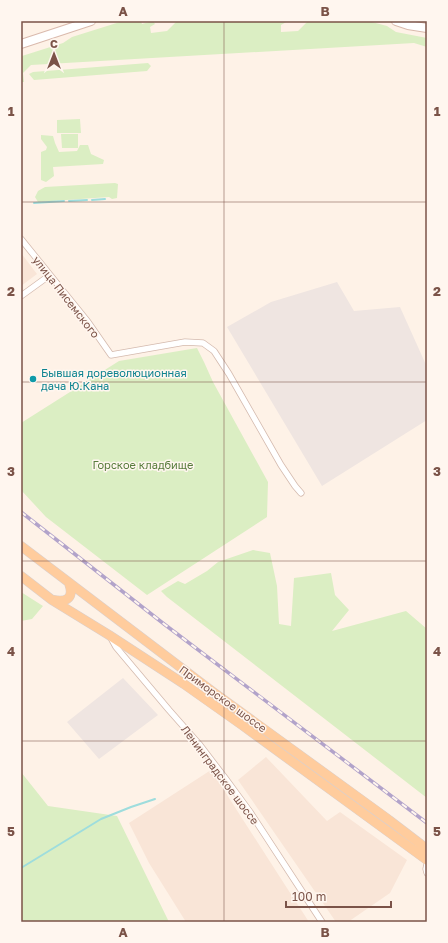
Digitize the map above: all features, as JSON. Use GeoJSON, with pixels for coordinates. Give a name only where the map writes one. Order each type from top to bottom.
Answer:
{"type":"FeatureCollection","features":[{"type":"Feature","properties":{"kind":"main road"},"geometry":{"type":"LineString","coordinates":[[21,44],[91,21]]}},
{"type":"Feature","properties":{"kind":"main road"},"geometry":{"type":"LineString","coordinates":[[396,21],[408,25],[427,28]]}},
{"type":"Feature","properties":{"kind":"main road","name":"Приморское шоссе"},"geometry":{"type":"LineString","coordinates":[[21,546],[213,692],[427,848]]}},
{"type":"Feature","properties":{"kind":"main road","name":"Приморское шоссе"},"geometry":{"type":"LineString","coordinates":[[21,577],[52,600],[109,635],[242,725],[427,860]]}},
{"type":"Feature","properties":{"kind":"main road"},"geometry":{"type":"LineString","coordinates":[[52,600],[60,601],[67,599],[71,590],[69,583]]}},
{"type":"Feature","properties":{"kind":"street","name":"улица Писемского"},"geometry":{"type":"LineString","coordinates":[[21,239],[88,322],[111,355],[185,342],[202,343],[214,351],[281,465],[300,493]]}},
{"type":"Feature","properties":{"kind":"street"},"geometry":{"type":"LineString","coordinates":[[21,296],[50,275]]}},
{"type":"Feature","properties":{"kind":"street","name":"Ленинградское шоссе"},"geometry":{"type":"LineString","coordinates":[[109,635],[116,648],[200,744],[250,812],[322,922]]}},
{"type":"Feature","properties":{"kind":"street"},"geometry":{"type":"LineString","coordinates":[[427,864],[427,873]]}},
{"type":"Feature","properties":{"kind":"shaded area"},"geometry":{"type":"Polygon","coordinates":[[[21,253],[37,274],[21,286],[21,253]]]}},
{"type":"Feature","properties":{"kind":"shaded area"},"geometry":{"type":"Polygon","coordinates":[[[337,282],[354,311],[400,307],[427,367],[427,420],[322,486],[227,327],[271,302],[337,282]]]}},
{"type":"Feature","properties":{"kind":"shaded area"},"geometry":{"type":"Polygon","coordinates":[[[123,678],[158,715],[99,759],[67,722],[123,678]]]}},
{"type":"Feature","properties":{"kind":"shaded area"},"geometry":{"type":"Polygon","coordinates":[[[266,757],[327,821],[340,812],[407,860],[390,893],[348,922],[336,922],[238,780],[266,757]]]}},
{"type":"Feature","properties":{"kind":"shaded area"},"geometry":{"type":"Polygon","coordinates":[[[211,770],[309,922],[186,922],[149,863],[129,823],[211,770]]]}},
{"type":"Feature","properties":{"kind":"green space"},"geometry":{"type":"Polygon","coordinates":[[[123,21],[141,21],[142,24],[153,21],[155,24],[150,27],[151,33],[167,31],[177,21],[288,21],[281,25],[281,32],[298,31],[308,21],[368,21],[387,26],[396,32],[427,38],[427,47],[414,43],[31,65],[23,73],[24,82],[21,82],[22,56],[63,43],[72,37],[123,21]]]}},
{"type":"Feature","properties":{"kind":"green space"},"geometry":{"type":"Polygon","coordinates":[[[148,63],[151,66],[147,71],[34,80],[29,74],[33,72],[148,63]]]}},
{"type":"Feature","properties":{"kind":"green space"},"geometry":{"type":"Polygon","coordinates":[[[80,119],[81,133],[57,133],[57,120],[80,119]]]}},
{"type":"Feature","properties":{"kind":"green space"},"geometry":{"type":"Polygon","coordinates":[[[61,134],[78,134],[78,148],[62,148],[61,134]]]}},
{"type":"Feature","properties":{"kind":"green space"},"geometry":{"type":"Polygon","coordinates":[[[41,135],[53,136],[59,152],[77,151],[80,145],[88,145],[91,154],[104,160],[103,164],[53,167],[54,176],[46,182],[41,180],[41,152],[46,150],[47,147],[41,139],[41,135]]]}},
{"type":"Feature","properties":{"kind":"green space"},"geometry":{"type":"Polygon","coordinates":[[[118,184],[117,198],[112,199],[109,197],[38,202],[35,197],[38,191],[45,187],[118,184]]]}},
{"type":"Feature","properties":{"kind":"green space","name":"Горское кладбище"},"geometry":{"type":"Polygon","coordinates":[[[197,348],[213,382],[268,482],[267,517],[147,595],[46,517],[21,490],[21,423],[119,361],[197,348]]]}},
{"type":"Feature","properties":{"kind":"green space"},"geometry":{"type":"Polygon","coordinates":[[[253,550],[270,553],[277,586],[279,624],[291,626],[294,578],[331,573],[335,595],[349,610],[332,631],[406,611],[427,629],[427,798],[161,591],[178,581],[185,584],[207,571],[218,562],[253,550]]]}},
{"type":"Feature","properties":{"kind":"green space"},"geometry":{"type":"Polygon","coordinates":[[[21,592],[43,606],[32,619],[21,621],[21,592]]]}},
{"type":"Feature","properties":{"kind":"green space"},"geometry":{"type":"Polygon","coordinates":[[[21,772],[48,806],[117,816],[169,922],[21,922],[21,772]]]}},
{"type":"Feature","properties":{"kind":"waterway"},"geometry":{"type":"LineString","coordinates":[[92,200],[105,199]]}},
{"type":"Feature","properties":{"kind":"waterway"},"geometry":{"type":"LineString","coordinates":[[69,201],[87,200]]}},
{"type":"Feature","properties":{"kind":"waterway"},"geometry":{"type":"LineString","coordinates":[[34,203],[64,201]]}},
{"type":"Feature","properties":{"kind":"waterway"},"geometry":{"type":"LineString","coordinates":[[21,868],[101,819],[155,799]]}},
{"type":"Feature","properties":{"kind":"railway"},"geometry":{"type":"LineString","coordinates":[[21,512],[164,624],[427,823]]}},
{"type":"Feature","properties":{"kind":"place","name":"Бывшая дореволюционная дача Ю.Кана"},"geometry":{"type":"Point","coordinates":[33,379]}}]}
